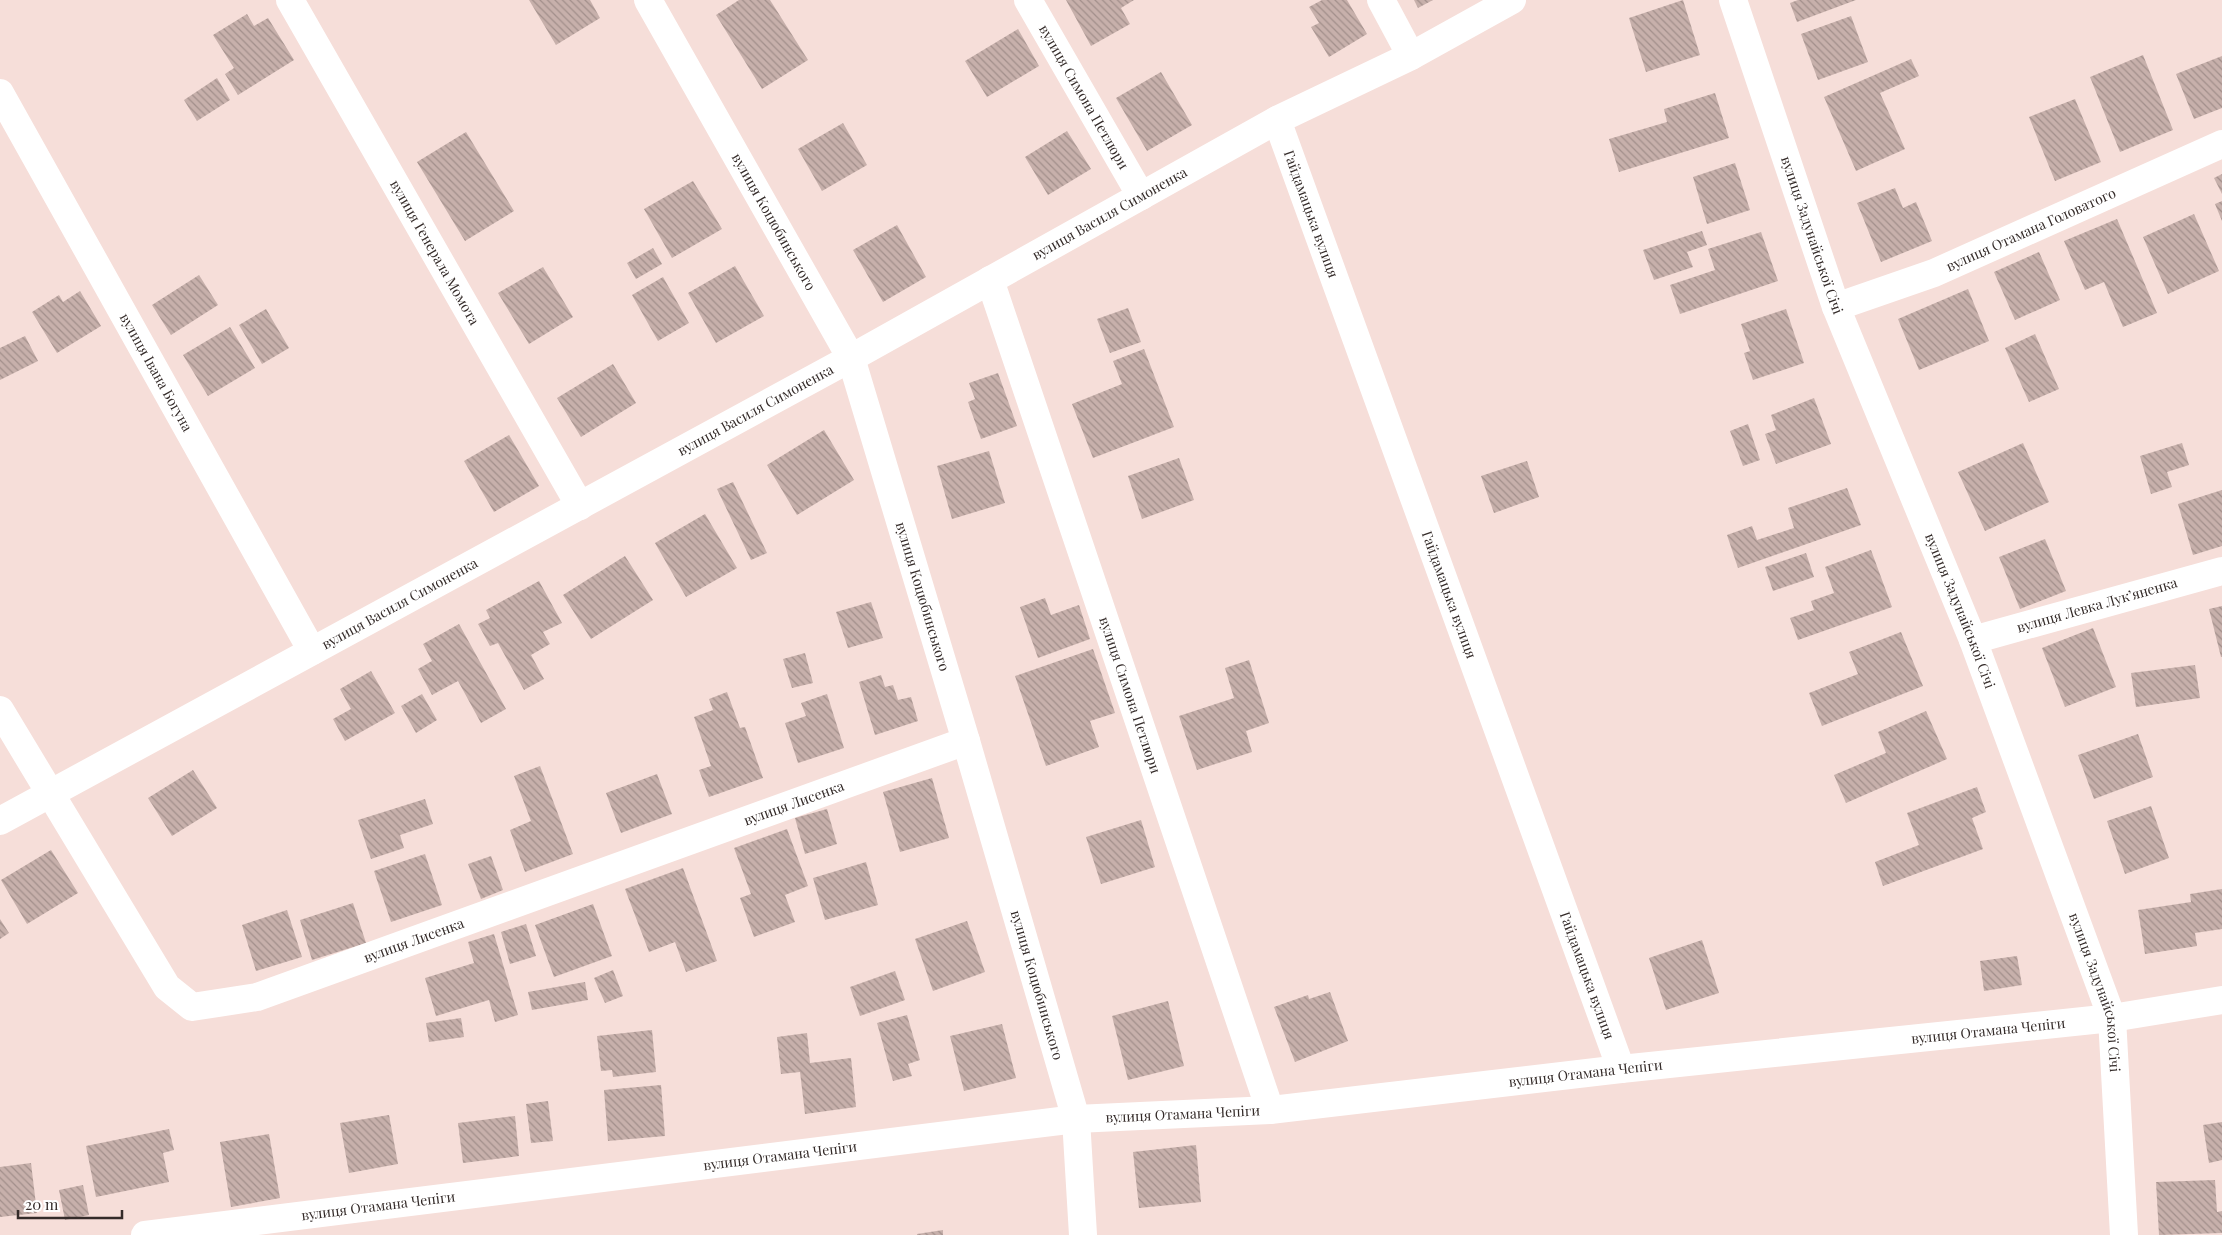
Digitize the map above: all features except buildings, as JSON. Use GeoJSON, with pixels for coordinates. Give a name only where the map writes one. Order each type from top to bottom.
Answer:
{"type":"FeatureCollection","features":[{"type":"Feature","properties":{"kind":"street","name":"вулиця Генерала Момота"},"geometry":{"type":"LineString","coordinates":[[290,0],[580,506]]}},
{"type":"Feature","properties":{"kind":"street","name":"вулиця Коцюбинського"},"geometry":{"type":"LineString","coordinates":[[648,0],[850,358],[966,741],[1076,1119],[1083,1235]]}},
{"type":"Feature","properties":{"kind":"street","name":"вулиця Симона Петлюри"},"geometry":{"type":"LineString","coordinates":[[1028,0],[1141,196]]}},
{"type":"Feature","properties":{"kind":"street"},"geometry":{"type":"LineString","coordinates":[[1380,0],[1411,56]]}},
{"type":"Feature","properties":{"kind":"street","name":"вулиця Василя Симоненка"},"geometry":{"type":"LineString","coordinates":[[0,821],[850,358],[1277,120],[1411,56],[1512,0]]}},
{"type":"Feature","properties":{"kind":"street","name":"вулиця Задунайської Січі"},"geometry":{"type":"LineString","coordinates":[[1733,0],[1836,307],[1973,640],[2112,1018],[2124,1235]]}},
{"type":"Feature","properties":{"kind":"street","name":"вулиця Івана Богуна"},"geometry":{"type":"LineString","coordinates":[[0,93],[312,652]]}},
{"type":"Feature","properties":{"kind":"street","name":"Гайдамацька вулиця"},"geometry":{"type":"LineString","coordinates":[[1277,120],[1621,1069]]}},
{"type":"Feature","properties":{"kind":"street","name":"вулиця Отамана Головатого"},"geometry":{"type":"LineString","coordinates":[[1836,307],[1934,273],[2222,144]]}},
{"type":"Feature","properties":{"kind":"street","name":"вулиця Симона Петлюри"},"geometry":{"type":"LineString","coordinates":[[990,280],[1270,1110]]}},
{"type":"Feature","properties":{"kind":"street","name":"вулиця Левка Лукʼяненка"},"geometry":{"type":"LineString","coordinates":[[1973,640],[2222,570]]}},
{"type":"Feature","properties":{"kind":"street","name":"вулиця Лисенка"},"geometry":{"type":"LineString","coordinates":[[0,710],[166,987],[192,1007],[256,997],[966,741]]}},
{"type":"Feature","properties":{"kind":"street","name":"вулиця Отамана Чепіги"},"geometry":{"type":"LineString","coordinates":[[145,1235],[1076,1119],[1270,1110],[1621,1069],[2112,1018],[2222,1000]]}}]}
